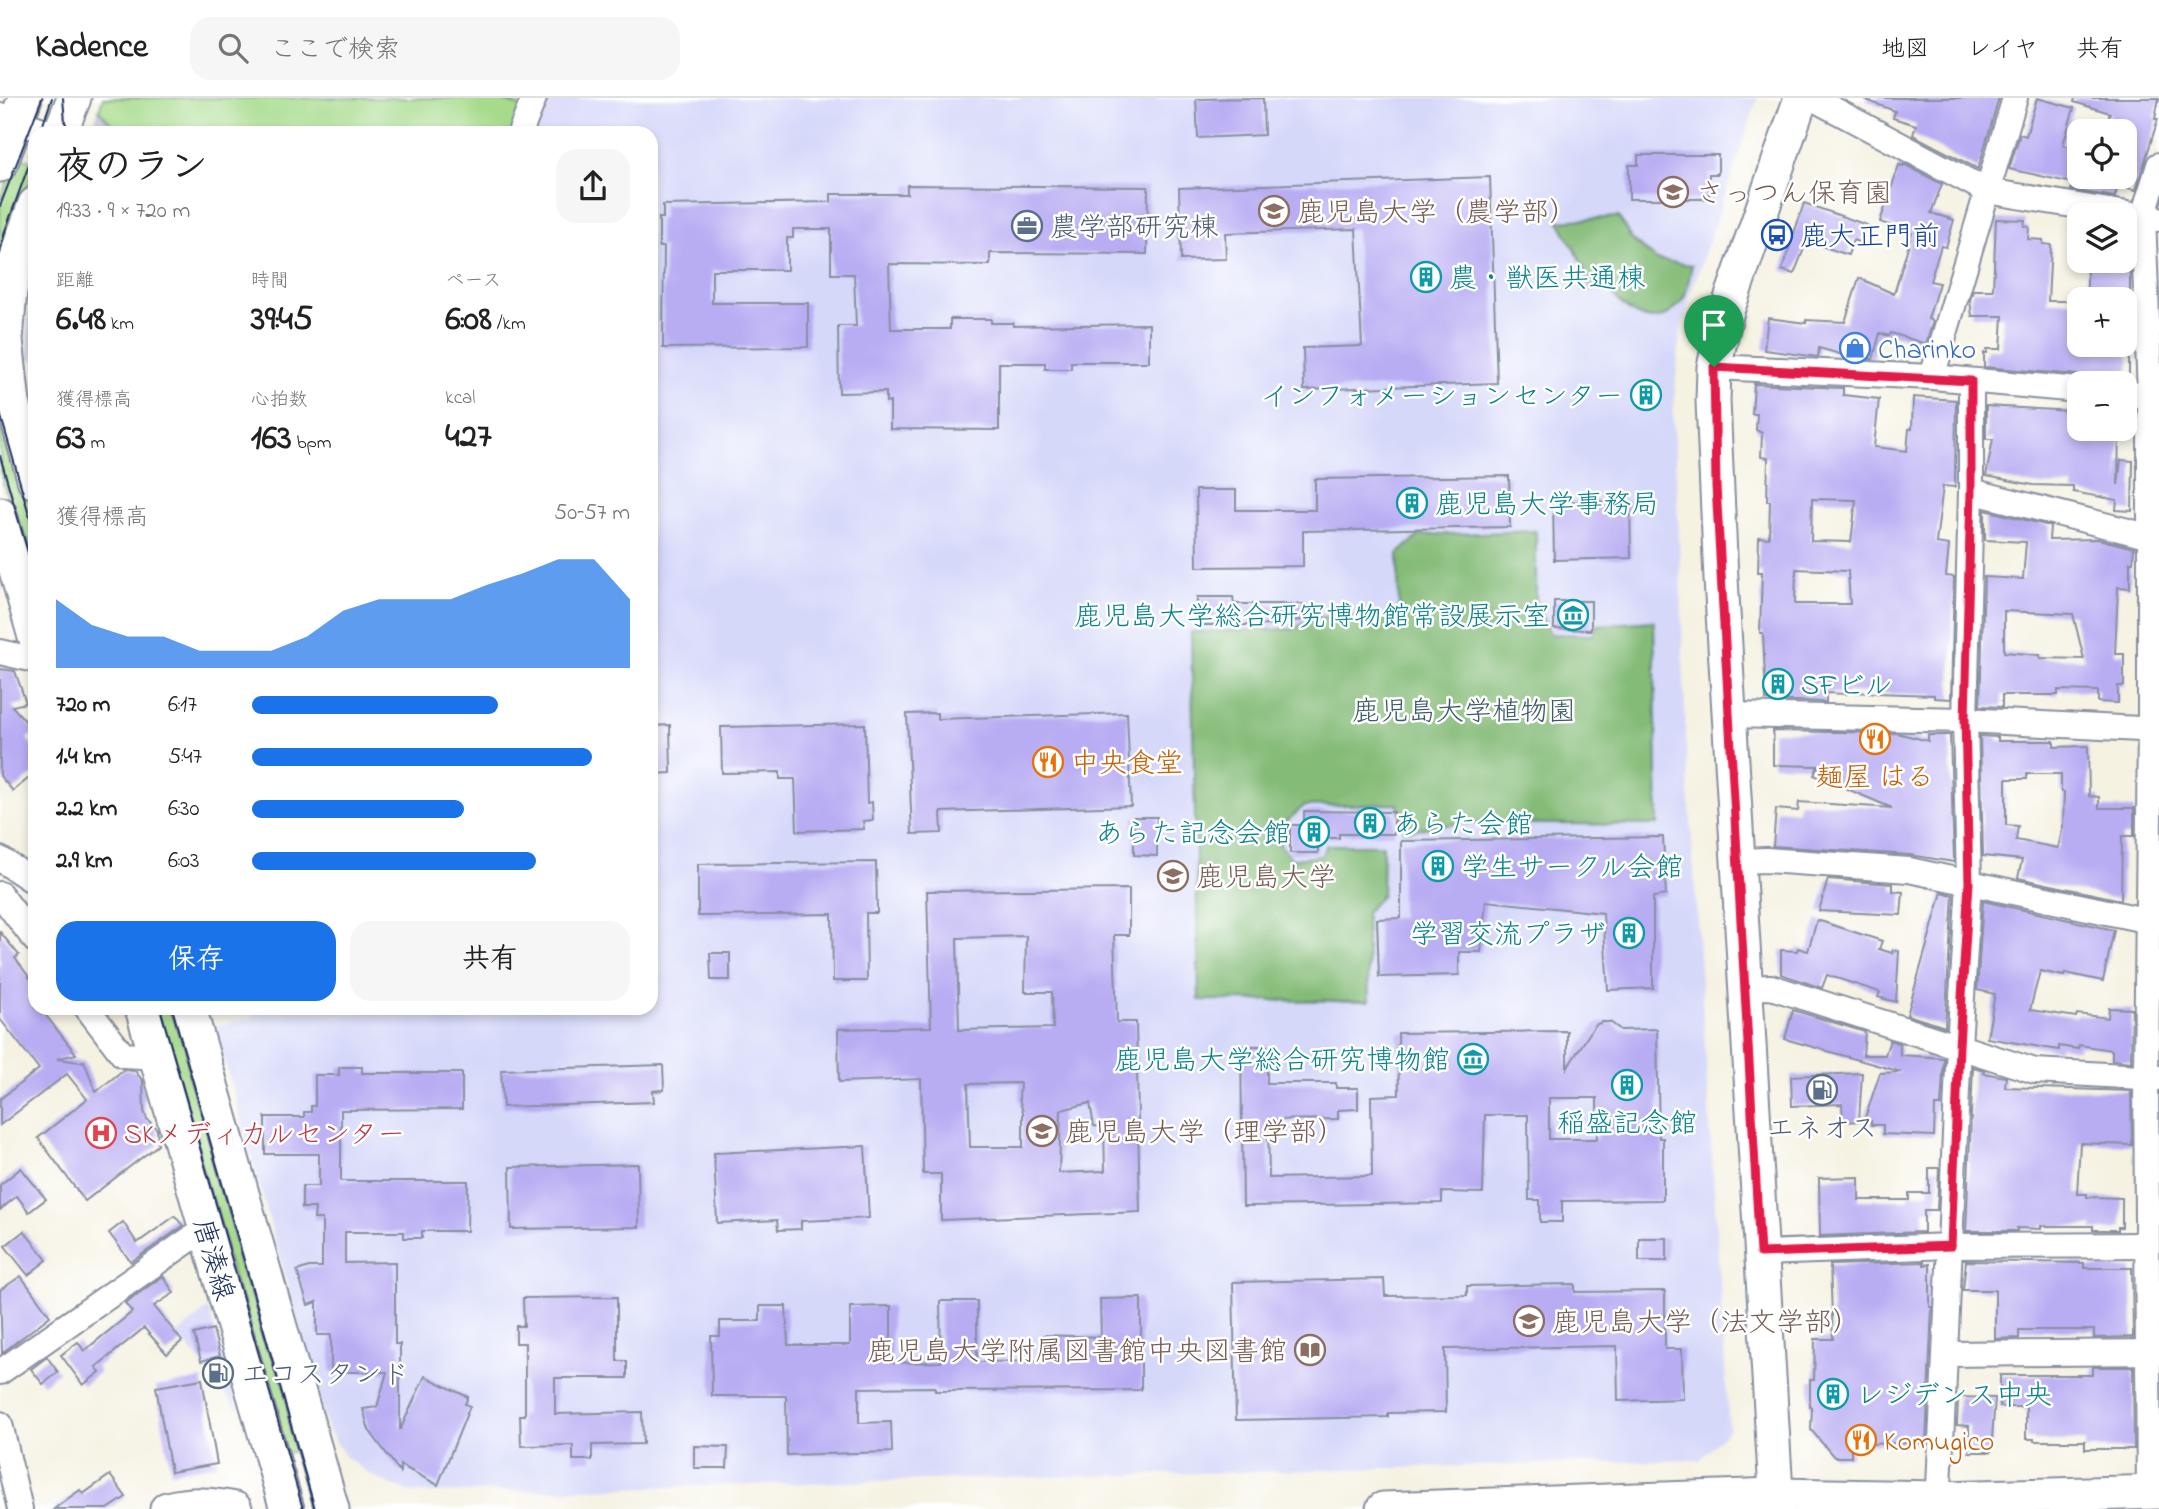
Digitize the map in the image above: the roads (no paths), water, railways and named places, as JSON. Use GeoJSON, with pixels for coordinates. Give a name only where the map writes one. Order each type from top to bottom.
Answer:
{"type":"FeatureCollection","features":[{"type":"Feature","properties":{"kind":"street"},"geometry":{"type":"LineString","coordinates":[[63,126],[74,98]]}},
{"type":"Feature","properties":{"kind":"street"},"geometry":{"type":"LineString","coordinates":[[523,126],[534,98]]}},
{"type":"Feature","properties":{"kind":"street"},"geometry":{"type":"LineString","coordinates":[[1777,1502],[1715,466],[1714,367],[1727,311],[1801,98]]}},
{"type":"Feature","properties":{"kind":"street"},"geometry":{"type":"LineString","coordinates":[[1812,98],[1987,191],[2151,217]]}},
{"type":"Feature","properties":{"kind":"street"},"geometry":{"type":"LineString","coordinates":[[1932,377],[2015,98]]}},
{"type":"Feature","properties":{"kind":"street"},"geometry":{"type":"LineString","coordinates":[[0,165],[14,112],[39,126]]}},
{"type":"Feature","properties":{"kind":"street"},"geometry":{"type":"LineString","coordinates":[[1383,1509],[1777,1502],[1938,1504],[2152,1498],[2154,1352],[2147,1245],[2152,1078],[2154,729],[2151,217],[2159,165]]}},
{"type":"Feature","properties":{"kind":"street"},"geometry":{"type":"LineString","coordinates":[[28,223],[17,254],[10,291],[6,340],[13,403],[28,457]]}},
{"type":"Feature","properties":{"kind":"street"},"geometry":{"type":"LineString","coordinates":[[1714,367],[1932,377],[2067,389]]}},
{"type":"Feature","properties":{"kind":"street"},"geometry":{"type":"LineString","coordinates":[[1938,1504],[1969,883],[1965,720],[1971,381]]}},
{"type":"Feature","properties":{"kind":"street"},"geometry":{"type":"LineString","coordinates":[[1971,491],[2154,538]]}},
{"type":"Feature","properties":{"kind":"street"},"geometry":{"type":"LineString","coordinates":[[0,514],[28,612]]}},
{"type":"Feature","properties":{"kind":"street"},"geometry":{"type":"LineString","coordinates":[[0,652],[28,658]]}},
{"type":"Feature","properties":{"kind":"street"},"geometry":{"type":"LineString","coordinates":[[1729,715],[1965,720],[2154,729]]}},
{"type":"Feature","properties":{"kind":"street"},"geometry":{"type":"LineString","coordinates":[[0,859],[28,877]]}},
{"type":"Feature","properties":{"kind":"street"},"geometry":{"type":"LineString","coordinates":[[1738,862],[1766,860],[1909,870],[2153,922]]}},
{"type":"Feature","properties":{"kind":"street"},"geometry":{"type":"LineString","coordinates":[[0,894],[28,931]]}},
{"type":"Feature","properties":{"kind":"street"},"geometry":{"type":"LineString","coordinates":[[1745,988],[1771,987],[2035,1071],[2152,1078]]}},
{"type":"Feature","properties":{"kind":"street"},"geometry":{"type":"LineString","coordinates":[[92,1015],[123,1055],[142,1056],[155,1052]]}},
{"type":"Feature","properties":{"kind":"street","name":"唐湊線"},"geometry":{"type":"LineString","coordinates":[[144,1015],[287,1509]]}},
{"type":"Feature","properties":{"kind":"street","name":"唐湊線"},"geometry":{"type":"LineString","coordinates":[[191,1015],[332,1509]]}},
{"type":"Feature","properties":{"kind":"street"},"geometry":{"type":"LineString","coordinates":[[0,1372],[206,1228]]}},
{"type":"Feature","properties":{"kind":"street"},"geometry":{"type":"LineString","coordinates":[[1760,1253],[1951,1246],[2147,1245]]}},
{"type":"Feature","properties":{"kind":"street"},"geometry":{"type":"LineString","coordinates":[[1946,1354],[2154,1352]]}},
{"type":"Feature","properties":{"kind":"street"},"geometry":{"type":"LineString","coordinates":[[0,1424],[21,1504]]}},
{"type":"Feature","properties":{"kind":"street"},"geometry":{"type":"LineString","coordinates":[[167,1509],[185,1504],[208,1504],[235,1509]]}},
{"type":"Feature","properties":{"kind":"tram line"},"geometry":{"type":"LineString","coordinates":[[31,126],[42,98]]}},
{"type":"Feature","properties":{"kind":"tram line"},"geometry":{"type":"LineString","coordinates":[[42,126],[52,98]]}},
{"type":"Feature","properties":{"kind":"tram line"},"geometry":{"type":"LineString","coordinates":[[63,98],[67,126]]}},
{"type":"Feature","properties":{"kind":"tram line"},"geometry":{"type":"LineString","coordinates":[[0,206],[28,134]]}},
{"type":"Feature","properties":{"kind":"tram line"},"geometry":{"type":"LineString","coordinates":[[0,254],[5,231],[28,167]]}},
{"type":"Feature","properties":{"kind":"tram line"},"geometry":{"type":"LineString","coordinates":[[0,413],[28,511]]}},
{"type":"Feature","properties":{"kind":"tram line"},"geometry":{"type":"LineString","coordinates":[[0,456],[28,553]]}},
{"type":"Feature","properties":{"kind":"tram line"},"geometry":{"type":"LineString","coordinates":[[162,1015],[303,1509]]}},
{"type":"Feature","properties":{"kind":"tram line"},"geometry":{"type":"LineString","coordinates":[[174,1015],[315,1509]]}},
{"type":"Feature","properties":{"kind":"place","name":"さっつん保育園"},"geometry":{"type":"Point","coordinates":[1673,192]}},
{"type":"Feature","properties":{"kind":"place","name":"鹿児島大学（農学部）"},"geometry":{"type":"Point","coordinates":[1274,211]}},
{"type":"Feature","properties":{"kind":"place","name":"農学部研究棟"},"geometry":{"type":"Point","coordinates":[1027,226]}},
{"type":"Feature","properties":{"kind":"place","name":"鹿大正門前"},"geometry":{"type":"Point","coordinates":[1777,235]}},
{"type":"Feature","properties":{"kind":"place","name":"農・獣医共通棟"},"geometry":{"type":"Point","coordinates":[1426,277]}},
{"type":"Feature","properties":{"kind":"place","name":"Charinko"},"geometry":{"type":"Point","coordinates":[1855,348]}},
{"type":"Feature","properties":{"kind":"place","name":"インフォメーションセンター"},"geometry":{"type":"Point","coordinates":[1646,395]}},
{"type":"Feature","properties":{"kind":"place","name":"鹿児島大学事務局"},"geometry":{"type":"Point","coordinates":[1412,503]}},
{"type":"Feature","properties":{"kind":"place","name":"鹿児島大学総合研究博物館常設展示室"},"geometry":{"type":"Point","coordinates":[1573,615]}},
{"type":"Feature","properties":{"kind":"place","name":"SFビル"},"geometry":{"type":"Point","coordinates":[1778,684]}},
{"type":"Feature","properties":{"kind":"place","name":"麺屋 はる"},"geometry":{"type":"Point","coordinates":[1875,739]}},
{"type":"Feature","properties":{"kind":"place","name":"中央食堂"},"geometry":{"type":"Point","coordinates":[1048,762]}},
{"type":"Feature","properties":{"kind":"place","name":"あらた会館"},"geometry":{"type":"Point","coordinates":[1370,823]}},
{"type":"Feature","properties":{"kind":"place","name":"あらた記念会館"},"geometry":{"type":"Point","coordinates":[1314,832]}},
{"type":"Feature","properties":{"kind":"place","name":"学生サークル会館"},"geometry":{"type":"Point","coordinates":[1438,866]}},
{"type":"Feature","properties":{"kind":"place","name":"鹿児島大学"},"geometry":{"type":"Point","coordinates":[1173,876]}},
{"type":"Feature","properties":{"kind":"place","name":"学習交流プラザ"},"geometry":{"type":"Point","coordinates":[1629,933]}},
{"type":"Feature","properties":{"kind":"place","name":"鹿児島大学総合研究博物館"},"geometry":{"type":"Point","coordinates":[1473,1059]}},
{"type":"Feature","properties":{"kind":"place","name":"稲盛記念館"},"geometry":{"type":"Point","coordinates":[1627,1085]}},
{"type":"Feature","properties":{"kind":"place","name":"エネオス"},"geometry":{"type":"Point","coordinates":[1822,1090]}},
{"type":"Feature","properties":{"kind":"place","name":"鹿児島大学（理学部）"},"geometry":{"type":"Point","coordinates":[1042,1131]}},
{"type":"Feature","properties":{"kind":"place","name":"SKメディカルセンター"},"geometry":{"type":"Point","coordinates":[101,1133]}},
{"type":"Feature","properties":{"kind":"place","name":"鹿児島大学（法文学部）"},"geometry":{"type":"Point","coordinates":[1529,1321]}},
{"type":"Feature","properties":{"kind":"place","name":"鹿児島大学附属図書館中央図書館"},"geometry":{"type":"Point","coordinates":[1310,1350]}},
{"type":"Feature","properties":{"kind":"place","name":"エコスタンド"},"geometry":{"type":"Point","coordinates":[218,1373]}},
{"type":"Feature","properties":{"kind":"place","name":"レジデンス中央"},"geometry":{"type":"Point","coordinates":[1833,1394]}},
{"type":"Feature","properties":{"kind":"place","name":"Komugico"},"geometry":{"type":"Point","coordinates":[1861,1440]}},
{"type":"Feature","properties":{"kind":"park label","name":"鹿児島大学植物園"},"geometry":{"type":"Point","coordinates":[1464,710]}}]}
